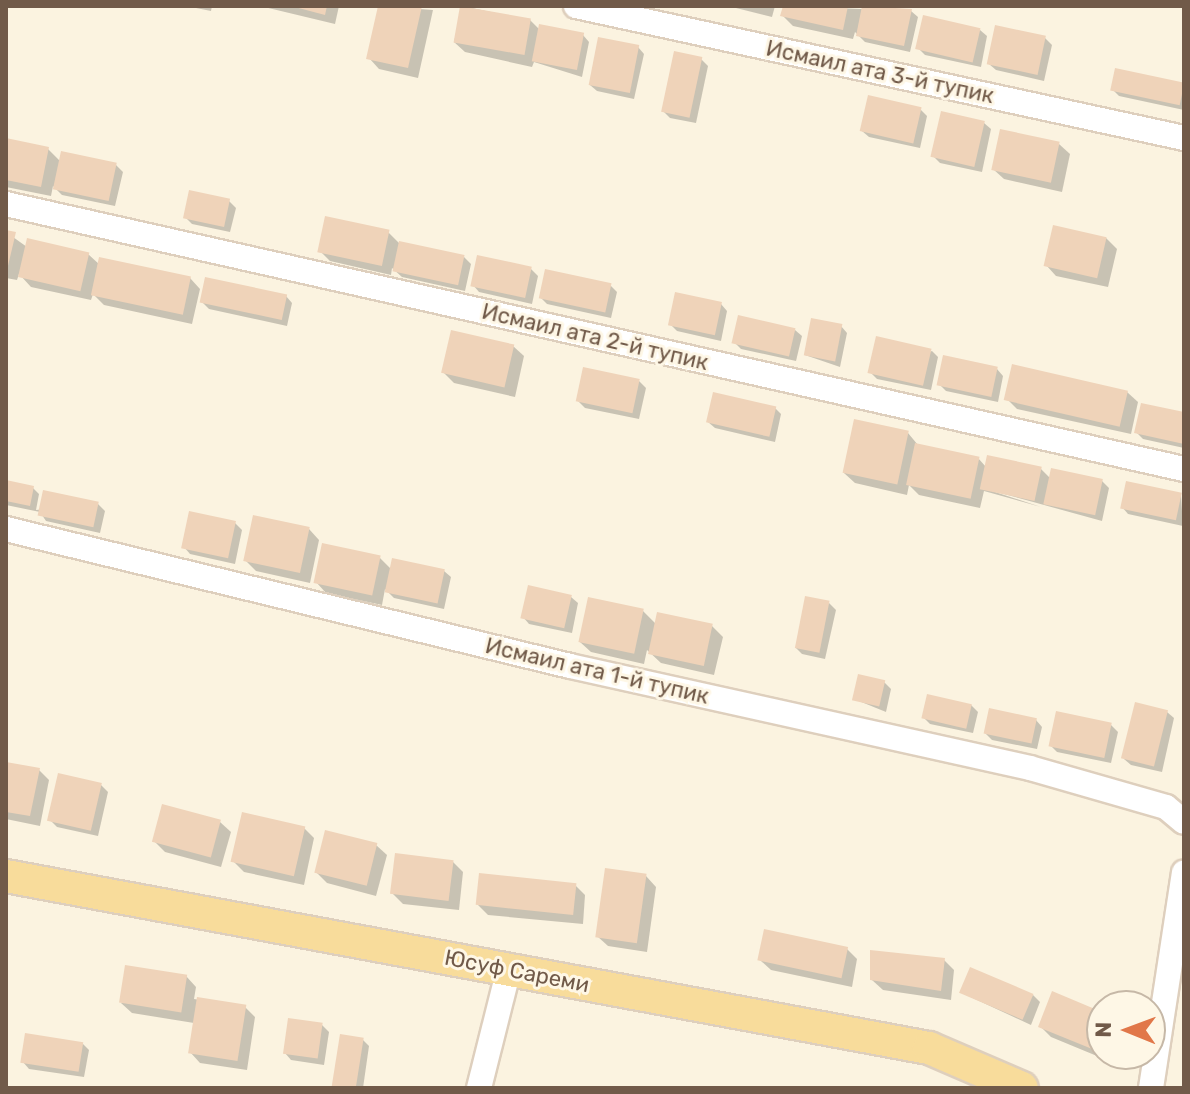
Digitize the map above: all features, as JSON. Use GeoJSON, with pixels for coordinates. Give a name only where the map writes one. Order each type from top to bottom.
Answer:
{"type":"FeatureCollection","features":[{"type":"Feature","properties":{"kind":"main road","name":"Юсуф Сареми"},"geometry":{"type":"LineString","coordinates":[[6,876],[929,1048],[1022,1088]]}},
{"type":"Feature","properties":{"kind":"street","name":"Исмаил ата 3-й тупик"},"geometry":{"type":"LineString","coordinates":[[576,6],[1184,138]]}},
{"type":"Feature","properties":{"kind":"street","name":"Исмаил ата 2-й тупик"},"geometry":{"type":"LineString","coordinates":[[6,204],[1184,469]]}},
{"type":"Feature","properties":{"kind":"street","name":"Исмаил ата 1-й тупик"},"geometry":{"type":"LineString","coordinates":[[6,529],[570,666],[1030,768],[1166,807],[1184,822]]}},
{"type":"Feature","properties":{"kind":"street"},"geometry":{"type":"LineString","coordinates":[[1151,1088],[1184,873]]}},
{"type":"Feature","properties":{"kind":"street"},"geometry":{"type":"LineString","coordinates":[[479,1088],[509,969]]}},
{"type":"Feature","properties":{"kind":"building"},"geometry":{"type":"Polygon","coordinates":[[[291,6],[327,6],[325,15],[291,6]]]}},
{"type":"Feature","properties":{"kind":"building"},"geometry":{"type":"Polygon","coordinates":[[[378,6],[422,6],[408,68],[366,59],[378,6]]]}},
{"type":"Feature","properties":{"kind":"building"},"geometry":{"type":"Polygon","coordinates":[[[460,6],[531,19],[524,55],[454,42],[460,6]]]}},
{"type":"Feature","properties":{"kind":"building"},"geometry":{"type":"Polygon","coordinates":[[[783,6],[848,6],[843,30],[780,16],[783,6]]]}},
{"type":"Feature","properties":{"kind":"building"},"geometry":{"type":"Polygon","coordinates":[[[862,6],[912,9],[904,46],[856,36],[862,6]]]}},
{"type":"Feature","properties":{"kind":"building"},"geometry":{"type":"Polygon","coordinates":[[[923,15],[980,28],[973,62],[915,49],[923,15]]]}},
{"type":"Feature","properties":{"kind":"building"},"geometry":{"type":"Polygon","coordinates":[[[539,24],[584,33],[577,70],[532,61],[539,24]]]}},
{"type":"Feature","properties":{"kind":"building"},"geometry":{"type":"Polygon","coordinates":[[[995,25],[1046,36],[1038,75],[987,64],[995,25]]]}},
{"type":"Feature","properties":{"kind":"building"},"geometry":{"type":"Polygon","coordinates":[[[598,37],[639,45],[630,93],[589,85],[598,37]]]}},
{"type":"Feature","properties":{"kind":"building"},"geometry":{"type":"Polygon","coordinates":[[[674,51],[702,57],[689,118],[661,112],[674,51]]]}},
{"type":"Feature","properties":{"kind":"building"},"geometry":{"type":"Polygon","coordinates":[[[1115,68],[1184,83],[1180,105],[1110,90],[1115,68]]]}},
{"type":"Feature","properties":{"kind":"building"},"geometry":{"type":"Polygon","coordinates":[[[868,95],[922,107],[913,143],[860,131],[868,95]]]}},
{"type":"Feature","properties":{"kind":"building"},"geometry":{"type":"Polygon","coordinates":[[[941,111],[985,121],[974,167],[930,157],[941,111]]]}},
{"type":"Feature","properties":{"kind":"building"},"geometry":{"type":"Polygon","coordinates":[[[1000,129],[1060,142],[1051,183],[991,170],[1000,129]]]}},
{"type":"Feature","properties":{"kind":"building"},"geometry":{"type":"Polygon","coordinates":[[[6,138],[49,147],[41,187],[6,180],[6,138]]]}},
{"type":"Feature","properties":{"kind":"building"},"geometry":{"type":"Polygon","coordinates":[[[61,151],[117,163],[109,201],[53,189],[61,151]]]}},
{"type":"Feature","properties":{"kind":"building"},"geometry":{"type":"Polygon","coordinates":[[[189,190],[230,199],[224,227],[183,218],[189,190]]]}},
{"type":"Feature","properties":{"kind":"building"},"geometry":{"type":"Polygon","coordinates":[[[325,216],[390,230],[382,266],[317,252],[325,216]]]}},
{"type":"Feature","properties":{"kind":"building"},"geometry":{"type":"Polygon","coordinates":[[[1053,225],[1107,237],[1097,278],[1044,266],[1053,225]]]}},
{"type":"Feature","properties":{"kind":"building"},"geometry":{"type":"Polygon","coordinates":[[[6,230],[16,232],[7,270],[6,270],[6,230]]]}},
{"type":"Feature","properties":{"kind":"building"},"geometry":{"type":"Polygon","coordinates":[[[27,238],[89,252],[80,291],[18,277],[27,238]]]}},
{"type":"Feature","properties":{"kind":"building"},"geometry":{"type":"Polygon","coordinates":[[[399,241],[465,255],[458,285],[393,271],[399,241]]]}},
{"type":"Feature","properties":{"kind":"building"},"geometry":{"type":"Polygon","coordinates":[[[477,255],[532,267],[525,298],[470,286],[477,255]]]}},
{"type":"Feature","properties":{"kind":"building"},"geometry":{"type":"Polygon","coordinates":[[[99,257],[191,277],[183,315],[91,295],[99,257]]]}},
{"type":"Feature","properties":{"kind":"building"},"geometry":{"type":"Polygon","coordinates":[[[545,269],[612,283],[605,312],[539,298],[545,269]]]}},
{"type":"Feature","properties":{"kind":"building"},"geometry":{"type":"Polygon","coordinates":[[[205,277],[287,294],[282,320],[200,302],[205,277]]]}},
{"type":"Feature","properties":{"kind":"building"},"geometry":{"type":"Polygon","coordinates":[[[675,292],[722,302],[715,335],[668,325],[675,292]]]}},
{"type":"Feature","properties":{"kind":"building"},"geometry":{"type":"Polygon","coordinates":[[[738,315],[795,328],[789,357],[731,343],[738,315]]]}},
{"type":"Feature","properties":{"kind":"building"},"geometry":{"type":"Polygon","coordinates":[[[811,318],[842,324],[835,361],[804,355],[811,318]]]}},
{"type":"Feature","properties":{"kind":"building"},"geometry":{"type":"Polygon","coordinates":[[[451,330],[514,345],[504,387],[441,373],[451,330]]]}},
{"type":"Feature","properties":{"kind":"building"},"geometry":{"type":"Polygon","coordinates":[[[876,336],[932,349],[923,386],[867,373],[876,336]]]}},
{"type":"Feature","properties":{"kind":"building"},"geometry":{"type":"Polygon","coordinates":[[[943,355],[998,367],[991,397],[937,385],[943,355]]]}},
{"type":"Feature","properties":{"kind":"building"},"geometry":{"type":"Polygon","coordinates":[[[1012,364],[1128,391],[1120,427],[1004,400],[1012,364]]]}},
{"type":"Feature","properties":{"kind":"building"},"geometry":{"type":"Polygon","coordinates":[[[583,367],[640,379],[632,413],[576,401],[583,367]]]}},
{"type":"Feature","properties":{"kind":"building"},"geometry":{"type":"Polygon","coordinates":[[[713,392],[776,407],[769,437],[706,422],[713,392]]]}},
{"type":"Feature","properties":{"kind":"building"},"geometry":{"type":"Polygon","coordinates":[[[1141,403],[1184,412],[1184,444],[1134,433],[1141,403]]]}},
{"type":"Feature","properties":{"kind":"building"},"geometry":{"type":"Polygon","coordinates":[[[854,419],[909,431],[897,484],[843,473],[854,419]]]}},
{"type":"Feature","properties":{"kind":"building"},"geometry":{"type":"Polygon","coordinates":[[[915,443],[980,457],[971,499],[906,485],[915,443]]]}},
{"type":"Feature","properties":{"kind":"building"},"geometry":{"type":"Polygon","coordinates":[[[987,455],[1042,467],[1034,501],[980,489],[987,455]]]}},
{"type":"Feature","properties":{"kind":"building"},"geometry":{"type":"Polygon","coordinates":[[[1051,468],[1103,479],[1095,515],[1043,504],[1051,468]]]}},
{"type":"Feature","properties":{"kind":"building"},"geometry":{"type":"Polygon","coordinates":[[[6,480],[34,486],[30,506],[6,501],[6,480]]]}},
{"type":"Feature","properties":{"kind":"building"},"geometry":{"type":"Polygon","coordinates":[[[1126,481],[1182,493],[1176,520],[1120,508],[1126,481]]]}},
{"type":"Feature","properties":{"kind":"building"},"geometry":{"type":"Polygon","coordinates":[[[43,490],[99,502],[93,527],[38,515],[43,490]]]}},
{"type":"Feature","properties":{"kind":"building"},"geometry":{"type":"Polygon","coordinates":[[[189,511],[236,521],[228,558],[181,548],[189,511]]]}},
{"type":"Feature","properties":{"kind":"building"},"geometry":{"type":"Polygon","coordinates":[[[253,515],[310,527],[300,573],[243,561],[253,515]]]}},
{"type":"Feature","properties":{"kind":"building"},"geometry":{"type":"Polygon","coordinates":[[[322,543],[381,555],[372,596],[313,583],[322,543]]]}},
{"type":"Feature","properties":{"kind":"building"},"geometry":{"type":"Polygon","coordinates":[[[392,558],[445,569],[438,603],[385,592],[392,558]]]}},
{"type":"Feature","properties":{"kind":"building"},"geometry":{"type":"Polygon","coordinates":[[[528,585],[572,595],[564,628],[520,618],[528,585]]]}},
{"type":"Feature","properties":{"kind":"building"},"geometry":{"type":"Polygon","coordinates":[[[805,596],[830,601],[819,653],[795,648],[805,596]]]}},
{"type":"Feature","properties":{"kind":"building"},"geometry":{"type":"Polygon","coordinates":[[[588,597],[644,609],[634,654],[578,642],[588,597]]]}},
{"type":"Feature","properties":{"kind":"building"},"geometry":{"type":"Polygon","coordinates":[[[657,612],[713,624],[704,666],[648,654],[657,612]]]}},
{"type":"Feature","properties":{"kind":"building"},"geometry":{"type":"Polygon","coordinates":[[[858,674],[885,680],[879,707],[852,700],[858,674]]]}},
{"type":"Feature","properties":{"kind":"building"},"geometry":{"type":"Polygon","coordinates":[[[927,694],[972,704],[966,729],[921,718],[927,694]]]}},
{"type":"Feature","properties":{"kind":"building"},"geometry":{"type":"Polygon","coordinates":[[[1135,702],[1168,710],[1154,767],[1121,758],[1135,702]]]}},
{"type":"Feature","properties":{"kind":"building"},"geometry":{"type":"Polygon","coordinates":[[[989,708],[1037,718],[1032,744],[984,733],[989,708]]]}},
{"type":"Feature","properties":{"kind":"building"},"geometry":{"type":"Polygon","coordinates":[[[1056,711],[1112,723],[1104,758],[1049,746],[1056,711]]]}},
{"type":"Feature","properties":{"kind":"building"},"geometry":{"type":"Polygon","coordinates":[[[6,762],[40,768],[30,816],[6,812],[6,762]]]}},
{"type":"Feature","properties":{"kind":"building"},"geometry":{"type":"Polygon","coordinates":[[[58,773],[102,783],[91,831],[47,821],[58,773]]]}},
{"type":"Feature","properties":{"kind":"building"},"geometry":{"type":"Polygon","coordinates":[[[162,804],[221,820],[211,857],[152,842],[162,804]]]}},
{"type":"Feature","properties":{"kind":"building"},"geometry":{"type":"Polygon","coordinates":[[[242,812],[305,827],[294,876],[231,862],[242,812]]]}},
{"type":"Feature","properties":{"kind":"building"},"geometry":{"type":"Polygon","coordinates":[[[325,830],[377,843],[367,886],[314,873],[325,830]]]}},
{"type":"Feature","properties":{"kind":"building"},"geometry":{"type":"Polygon","coordinates":[[[395,853],[454,860],[449,901],[390,894],[395,853]]]}},
{"type":"Feature","properties":{"kind":"building"},"geometry":{"type":"Polygon","coordinates":[[[605,868],[647,874],[637,943],[595,937],[605,868]]]}},
{"type":"Feature","properties":{"kind":"building"},"geometry":{"type":"Polygon","coordinates":[[[479,873],[576,883],[573,915],[476,905],[479,873]]]}},
{"type":"Feature","properties":{"kind":"building"},"geometry":{"type":"Polygon","coordinates":[[[764,929],[848,947],[841,978],[757,960],[764,929]]]}},
{"type":"Feature","properties":{"kind":"building"},"geometry":{"type":"Polygon","coordinates":[[[870,950],[945,958],[941,991],[870,980],[870,950]]]}},
{"type":"Feature","properties":{"kind":"building"},"geometry":{"type":"Polygon","coordinates":[[[125,965],[187,975],[181,1012],[119,1003],[125,965]]]}},
{"type":"Feature","properties":{"kind":"building"},"geometry":{"type":"Polygon","coordinates":[[[970,967],[1034,994],[1023,1020],[959,993],[970,967]]]}},
{"type":"Feature","properties":{"kind":"building"},"geometry":{"type":"Polygon","coordinates":[[[1052,991],[1086,1005],[1086,1046],[1038,1027],[1052,991]]]}},
{"type":"Feature","properties":{"kind":"building"},"geometry":{"type":"Polygon","coordinates":[[[197,997],[246,1005],[237,1061],[188,1053],[197,997]]]}},
{"type":"Feature","properties":{"kind":"building"},"geometry":{"type":"Polygon","coordinates":[[[288,1018],[323,1023],[318,1059],[283,1054],[288,1018]]]}},
{"type":"Feature","properties":{"kind":"building"},"geometry":{"type":"Polygon","coordinates":[[[25,1033],[83,1042],[79,1072],[20,1063],[25,1033]]]}},
{"type":"Feature","properties":{"kind":"building"},"geometry":{"type":"Polygon","coordinates":[[[340,1034],[364,1038],[356,1088],[331,1088],[340,1034]]]}}]}
